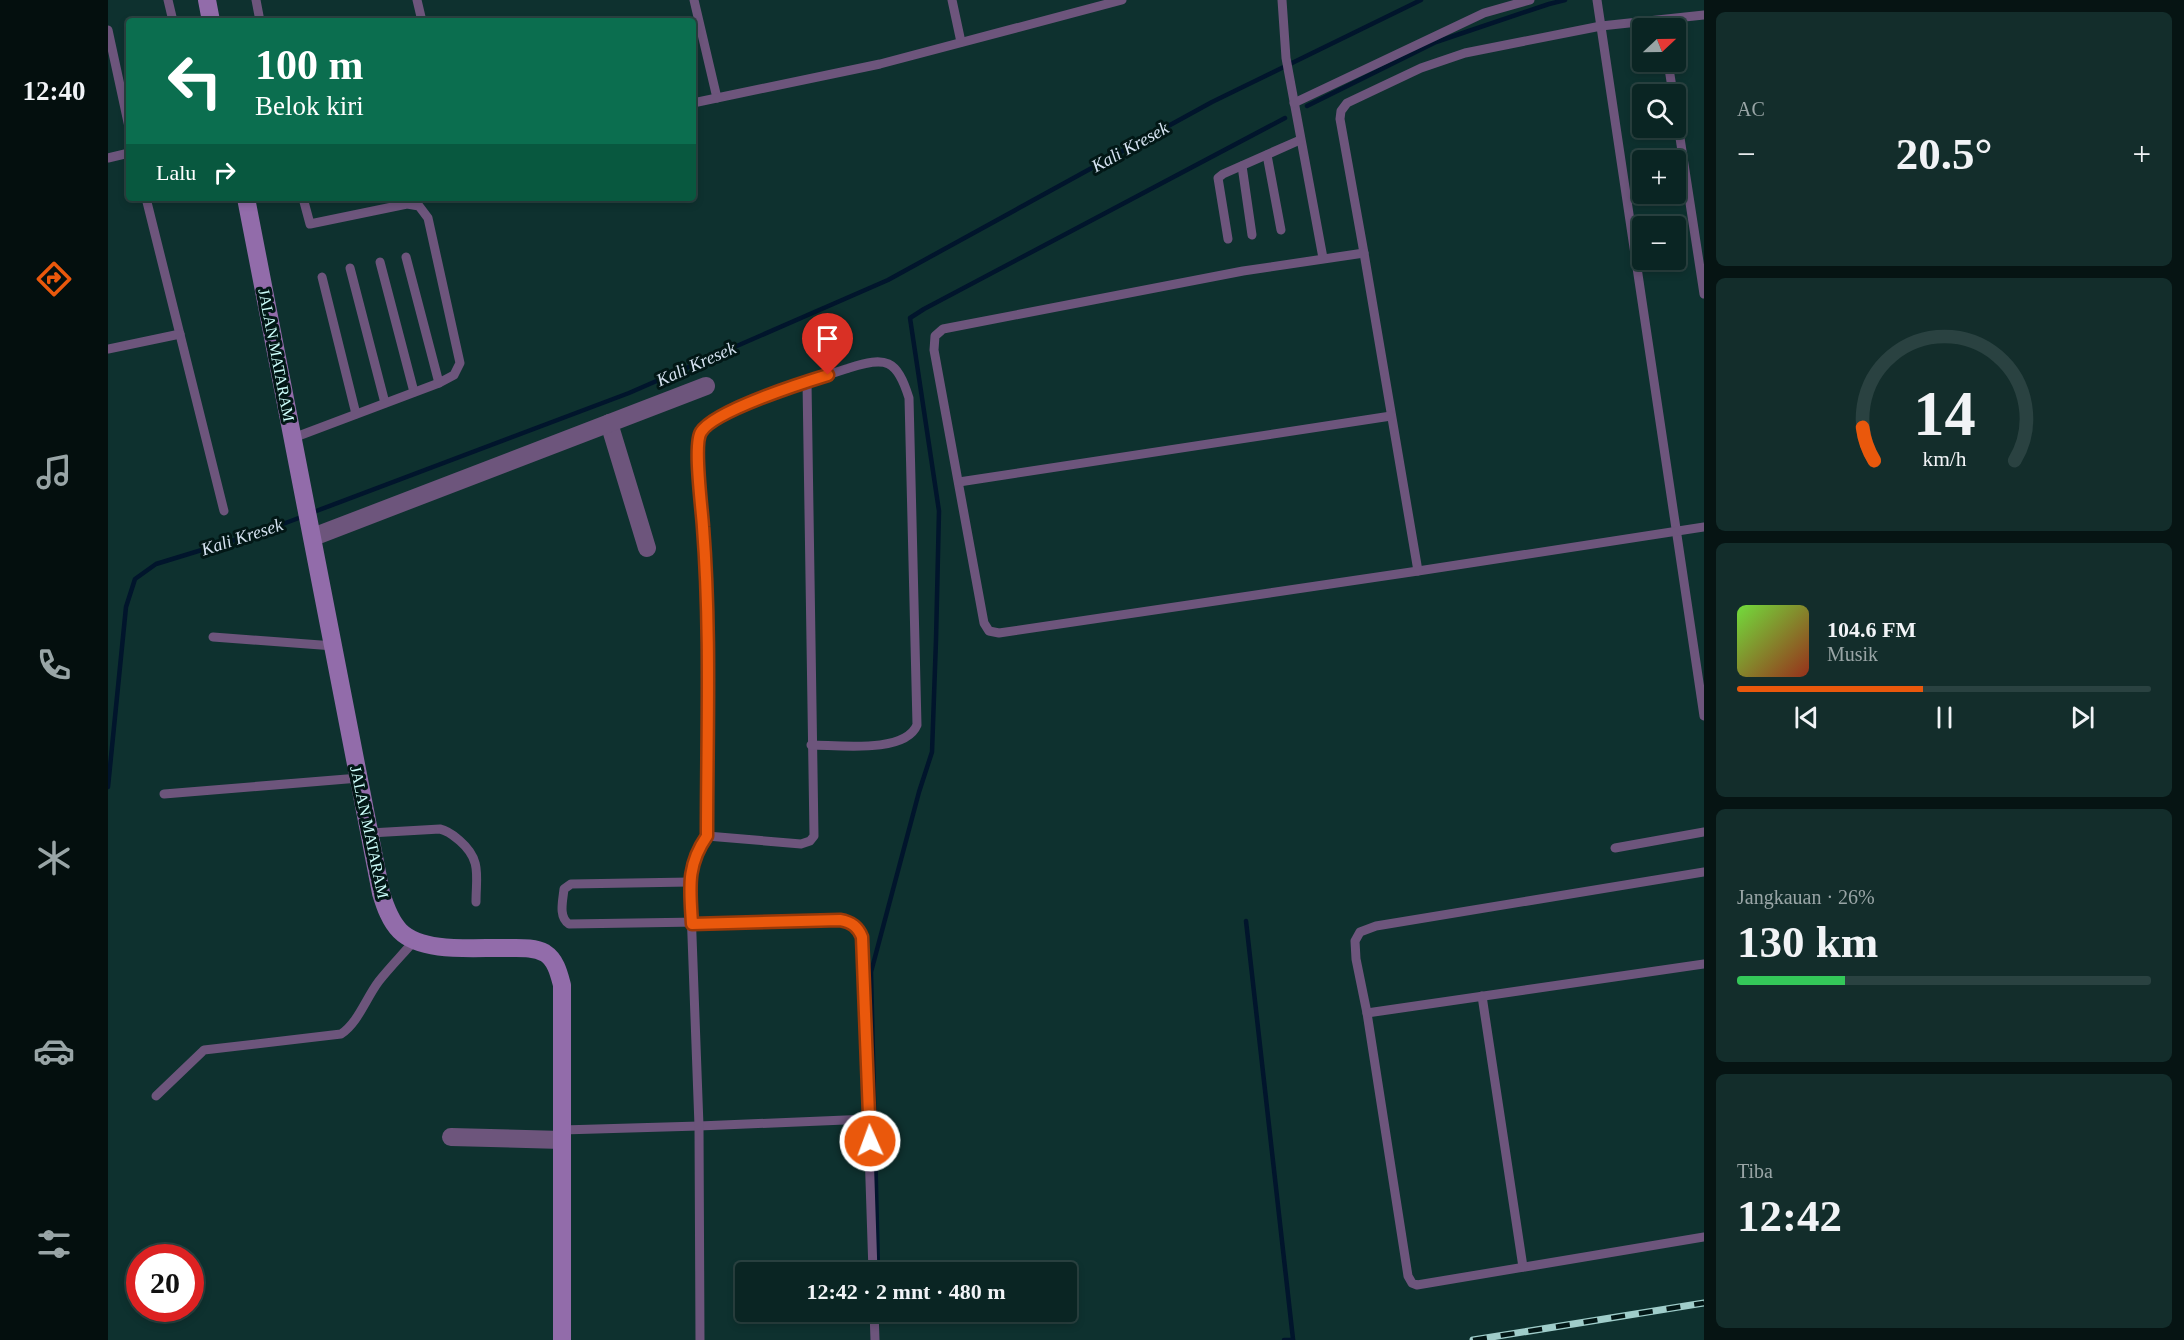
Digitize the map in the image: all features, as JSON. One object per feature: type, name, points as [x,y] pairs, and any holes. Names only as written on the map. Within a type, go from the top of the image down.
[{"type":"main road","points":[[207,0],[210,18]]},
{"type":"main road","name":"JALAN MATARAM","points":[[247,201],[381,893],[388,912],[399,930],[414,941]]},
{"type":"main road","points":[[414,941],[435,946],[529,949],[546,954],[556,966],[562,985],[562,1340]]},
{"type":"street","points":[[312,535],[706,386]]},
{"type":"street","points":[[609,423],[647,548]]},
{"type":"street","points":[[452,1137],[562,1135]]},
{"type":"lane","points":[[168,0],[172,18]]},
{"type":"lane","points":[[256,0],[259,18]]},
{"type":"lane","points":[[417,0],[421,18]]},
{"type":"lane","points":[[694,0],[717,99]]},
{"type":"lane","points":[[952,0],[962,42]]},
{"type":"lane","points":[[696,103],[880,64],[1095,3],[1122,0]]},
{"type":"lane","points":[[1282,0],[1286,58],[1323,258]]},
{"type":"lane","points":[[1294,103],[1386,57],[1484,13],[1530,0]]},
{"type":"lane","points":[[1597,0],[1676,531],[1701,681],[1704,716]]},
{"type":"lane","points":[[1686,19],[1704,15]]},
{"type":"lane","points":[[1418,572],[1340,118],[1341,111],[1347,103],[1421,68],[1465,52],[1601,26],[1632,25]]},
{"type":"lane","points":[[108,30],[126,112]]},
{"type":"lane","points":[[1680,138],[1704,294]]},
{"type":"lane","points":[[1228,239],[1218,178],[1300,140]]},
{"type":"lane","points":[[108,158],[126,154]]},
{"type":"lane","points":[[1267,155],[1281,230]]},
{"type":"lane","points":[[1242,166],[1252,235]]},
{"type":"lane","points":[[147,201],[224,511]]},
{"type":"lane","points":[[294,438],[440,383],[454,375],[460,363],[428,218],[419,206],[407,204],[310,224],[304,201]]},
{"type":"lane","points":[[1364,253],[1243,271],[943,329],[935,336],[934,350],[958,482],[984,624],[989,631],[1011,631],[1418,572],[1704,527]]},
{"type":"lane","points":[[406,257],[440,383]]},
{"type":"lane","points":[[380,262],[414,392]]},
{"type":"lane","points":[[350,268],[384,403]]},
{"type":"lane","points":[[322,277],[356,414]]},
{"type":"lane","points":[[108,349],[180,334]]},
{"type":"lane","points":[[700,1340],[699,1126],[690,882],[695,856],[707,836],[706,565],[698,460],[699,434],[704,427],[731,411],[807,382],[872,361],[885,361],[895,368],[904,382],[909,398],[917,725],[914,732],[897,742],[882,745],[811,745]]},
{"type":"lane","points":[[707,836],[801,844],[810,841],[814,836],[807,382]]},
{"type":"lane","points":[[958,482],[1392,416]]},
{"type":"lane","points":[[213,637],[334,646]]},
{"type":"lane","points":[[164,794],[359,778]]},
{"type":"lane","points":[[370,833],[440,829],[449,832],[473,855],[476,863],[476,902]]},
{"type":"lane","points":[[1615,848],[1704,832]]},
{"type":"lane","points":[[1704,872],[1388,924],[1360,932],[1355,941],[1356,959],[1367,1013],[1408,1276],[1412,1283],[1418,1285],[1704,1237]]},
{"type":"lane","points":[[690,882],[571,884],[564,889],[562,916],[569,924],[692,924],[840,920],[854,925],[862,937],[873,1262]]},
{"type":"lane","points":[[156,1096],[204,1050],[341,1034],[351,1028],[362,1006],[380,980],[414,941]]},
{"type":"lane","points":[[1367,1013],[1704,964]]},
{"type":"lane","points":[[1482,996],[1523,1267]]},
{"type":"lane","points":[[562,1135],[699,1126],[869,1119]]},
{"type":"lane","points":[[874,1322],[875,1340]]},
{"type":"waterway","name":"Kali Kresek","points":[[311,513],[629,393],[888,280],[1212,102],[1421,0]]},
{"type":"waterway","points":[[1307,106],[1436,42],[1565,0]]},
{"type":"waterway","points":[[878,1262],[871,972],[919,792],[932,752],[936,640],[939,511],[910,318],[1285,118]]},
{"type":"waterway","name":"Kali Kresek","points":[[108,787],[126,607],[135,579],[156,564],[267,530],[304,516]]},
{"type":"waterway","points":[[1246,921],[1293,1339]]},
{"type":"waterway","points":[[1284,1340],[1293,1340]]},
{"type":"railway","points":[[1473,1340],[1704,1303]]},
{"type":"route","points":[[828,375],[731,411],[704,427],[699,434],[698,460],[706,565],[707,836],[692,866],[690,882],[692,924],[840,920],[854,925],[860,931],[870,1141]]}]
